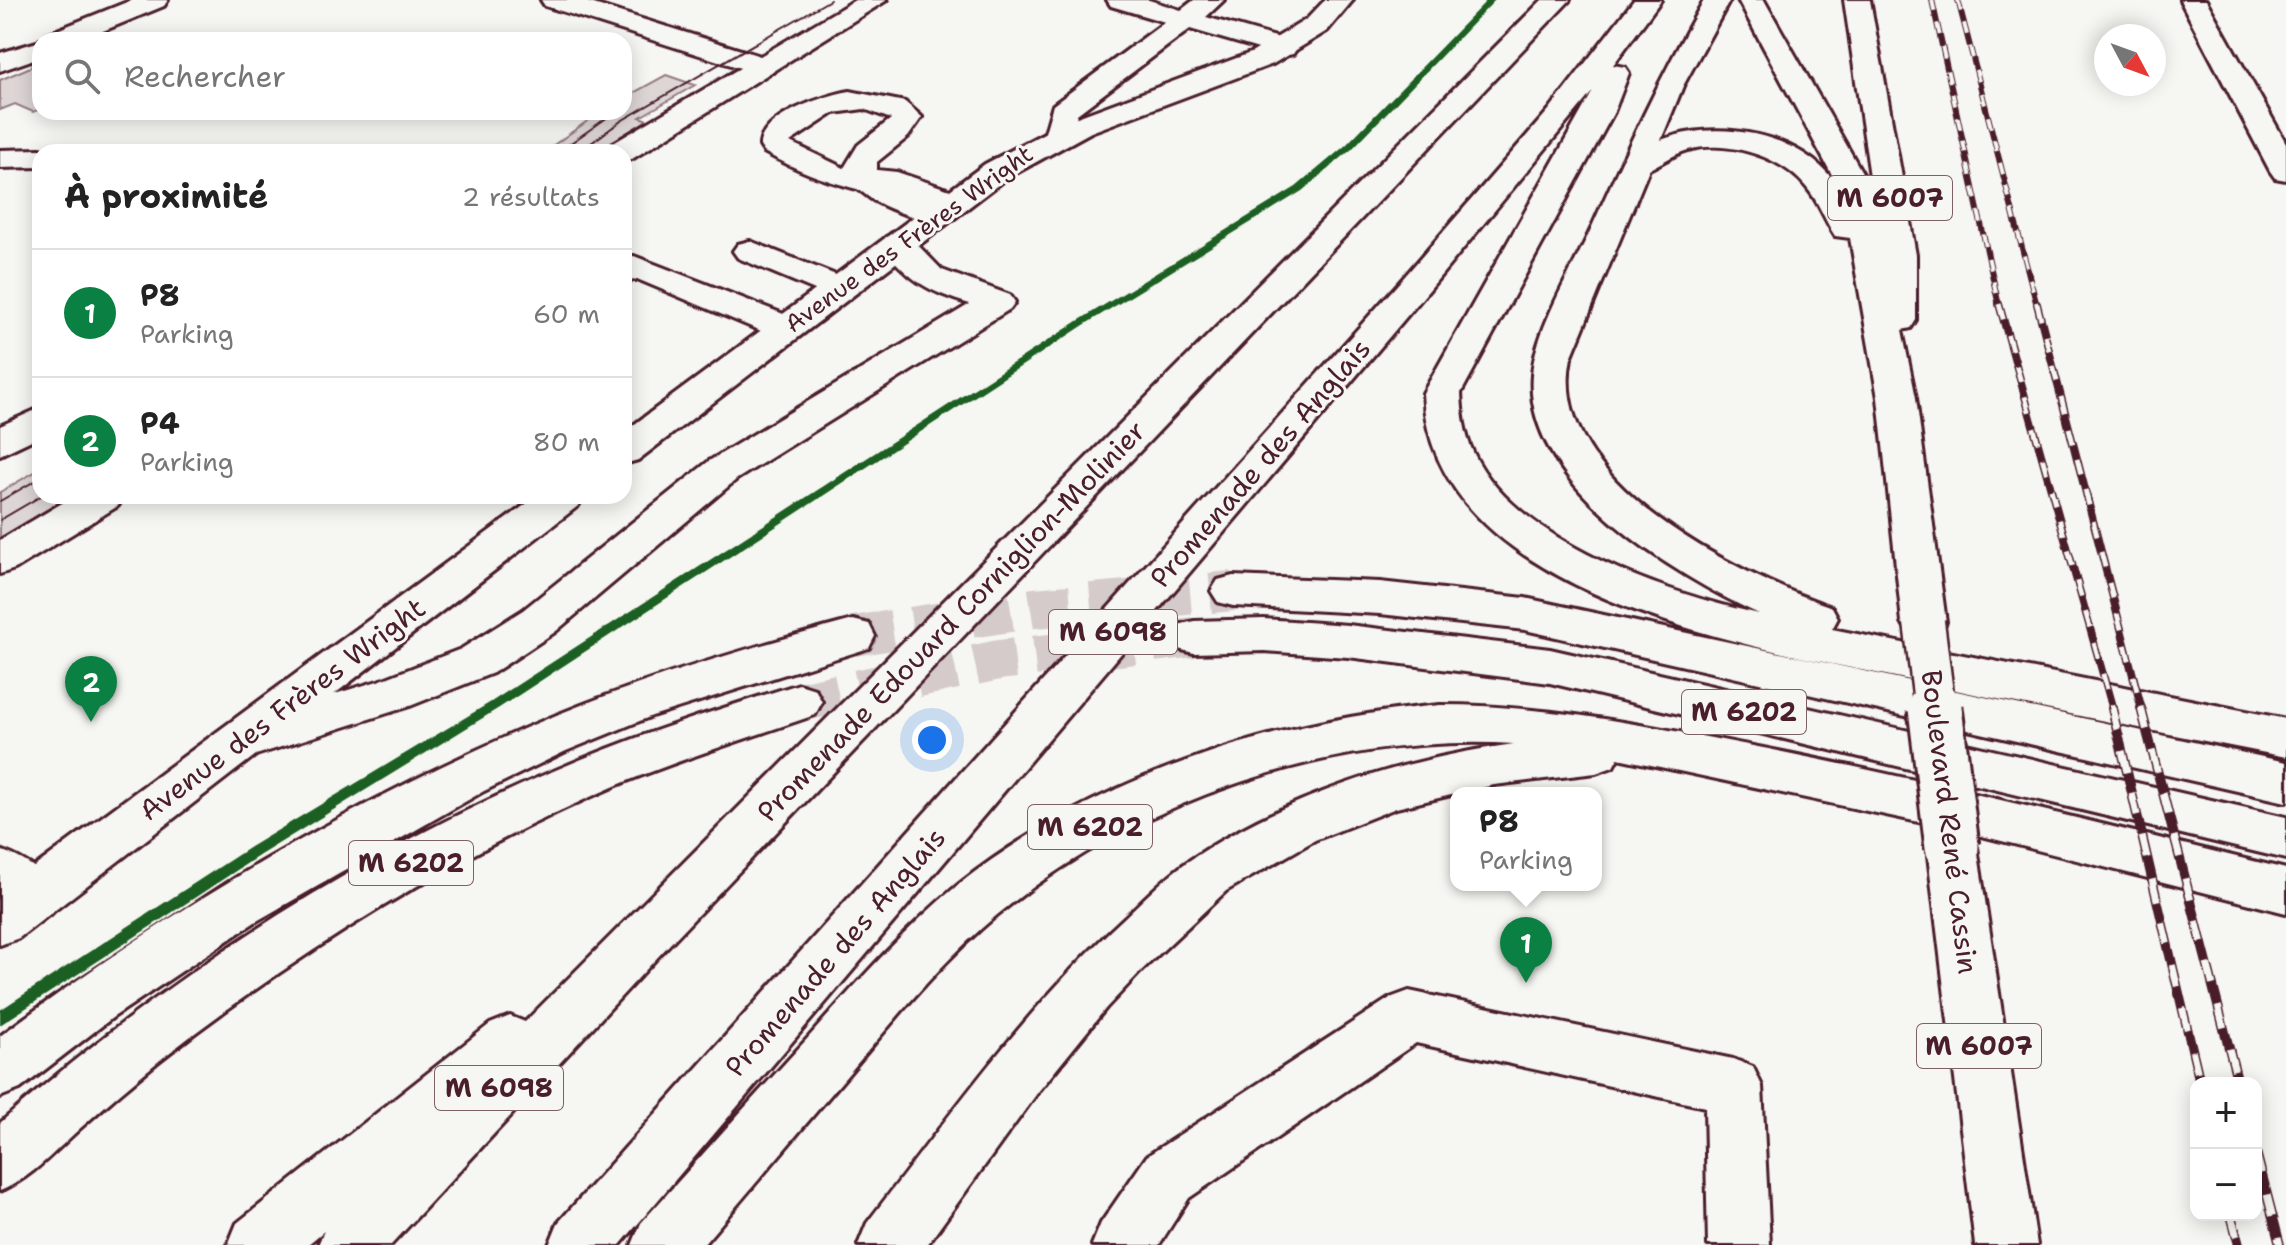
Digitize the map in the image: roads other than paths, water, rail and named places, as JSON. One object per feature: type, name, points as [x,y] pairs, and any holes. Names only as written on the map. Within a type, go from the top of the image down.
[{"type":"main road","points":[[77,32],[155,0]]},
{"type":"main road","points":[[554,0],[763,66]]},
{"type":"main road","points":[[632,145],[874,0]]},
{"type":"main road","points":[[1120,0],[1283,48]]},
{"type":"main road","points":[[1059,136],[1063,111],[1211,0]]},
{"type":"main road","name":"Avenue des Frères Wright","points":[[632,445],[996,171],[1059,136],[1211,80],[1283,48],[1317,25],[1340,0]]},
{"type":"main road","points":[[1446,114],[1474,57],[1522,0]]},
{"type":"main road","name":"Promenade Edouard Corniglion-Molinier","points":[[349,1245],[649,930],[1557,0]]},
{"type":"main road","points":[[1717,0],[1669,86],[1553,356],[1550,383],[1553,408],[1575,455],[1596,485],[1620,509],[1724,581],[1801,614],[2286,731]]},
{"type":"main road","name":"Boulevard René Cassin","points":[[1751,0],[1780,58],[1857,191],[1869,266],[1897,398],[1952,847],[2006,1245]]},
{"type":"main road","name":"Boulevard René Cassin","points":[[1857,0],[1899,255],[1897,398]]},
{"type":"main road","points":[[2193,0],[2286,171]]},
{"type":"main road","points":[[2219,0],[2286,117]]},
{"type":"main road","points":[[1646,4],[1599,112],[1442,393],[1441,427],[1449,447],[1478,489],[1523,531],[1583,570],[1618,588],[1688,613],[2036,692],[2286,738]]},
{"type":"main road","name":"Promenade des Anglais","points":[[580,1245],[1427,271],[1646,4]]},
{"type":"main road","points":[[0,63],[32,50]]},
{"type":"main road","points":[[1636,163],[1683,142],[1705,139],[1742,142],[1783,155],[1815,178],[1869,266]]},
{"type":"main road","points":[[0,159],[32,158]]},
{"type":"main road","points":[[865,180],[876,191],[947,207]]},
{"type":"main road","points":[[240,741],[394,694],[477,661],[539,621],[723,470],[998,302],[924,277],[913,268],[898,244]]},
{"type":"main road","points":[[750,251],[839,288]]},
{"type":"main road","points":[[632,267],[786,328]]},
{"type":"main road","points":[[0,442],[32,424]]},
{"type":"main road","points":[[0,559],[91,504]]},
{"type":"main road","name":"Avenue des Frères Wright","points":[[11,897],[240,741],[553,504]]},
{"type":"main road","name":"M 6202","points":[[1233,591],[1403,598],[1525,614],[2286,782]]},
{"type":"main road","name":"M 6202","points":[[1194,637],[1264,635],[1348,641],[1550,666],[2286,838]]},
{"type":"main road","name":"M 6202","points":[[0,1070],[146,964],[274,880],[448,787],[604,715],[742,666],[853,636]]},
{"type":"main road","name":"M 6202","points":[[0,1162],[64,1102],[180,1009],[290,933],[431,852],[575,783],[799,702]]},
{"type":"main road","name":"M 6202","points":[[663,1245],[914,957],[981,898],[1049,847],[1120,812],[1244,762],[1403,726],[1496,725],[1674,749],[1854,784],[2286,891]]},
{"type":"main road","name":"M 6202","points":[[889,1245],[1027,1064],[1113,960],[1207,876],[1294,827],[1384,791],[1468,770],[1574,755],[1674,749]]},
{"type":"main road","points":[[259,1245],[649,930]]},
{"type":"main road","points":[[1123,1245],[1168,1177],[1409,1016],[1733,1086],[1739,1245]]},
{"type":"tunnel","points":[[853,636],[1035,608],[1233,591]]},
{"type":"tunnel","points":[[799,702],[999,660],[1194,637]]},
{"type":"tram line","points":[[632,115],[830,0]]},
{"type":"tram line","points":[[569,144],[604,120]]},
{"type":"tram line","points":[[590,144],[623,120]]},
{"type":"tram line","points":[[0,501],[32,483]]},
{"type":"tram line","points":[[0,520],[32,501]]},
{"type":"railway","points":[[1932,0],[1999,306]]},
{"type":"railway","points":[[1958,0],[2037,306]]},
{"type":"railway","points":[[1999,304],[2113,710]]},
{"type":"railway","points":[[2037,304],[2142,710]]},
{"type":"railway","points":[[2112,708],[2199,1077]]},
{"type":"railway","points":[[2141,708],[2236,1077]]},
{"type":"railway","points":[[2262,1175],[2280,1245]]},
{"type":"railway","points":[[2233,1221],[2239,1245]]},
{"type":"place","name":"P4","points":[[91,722]]},
{"type":"place","name":"P8","points":[[1526,983]]}]
